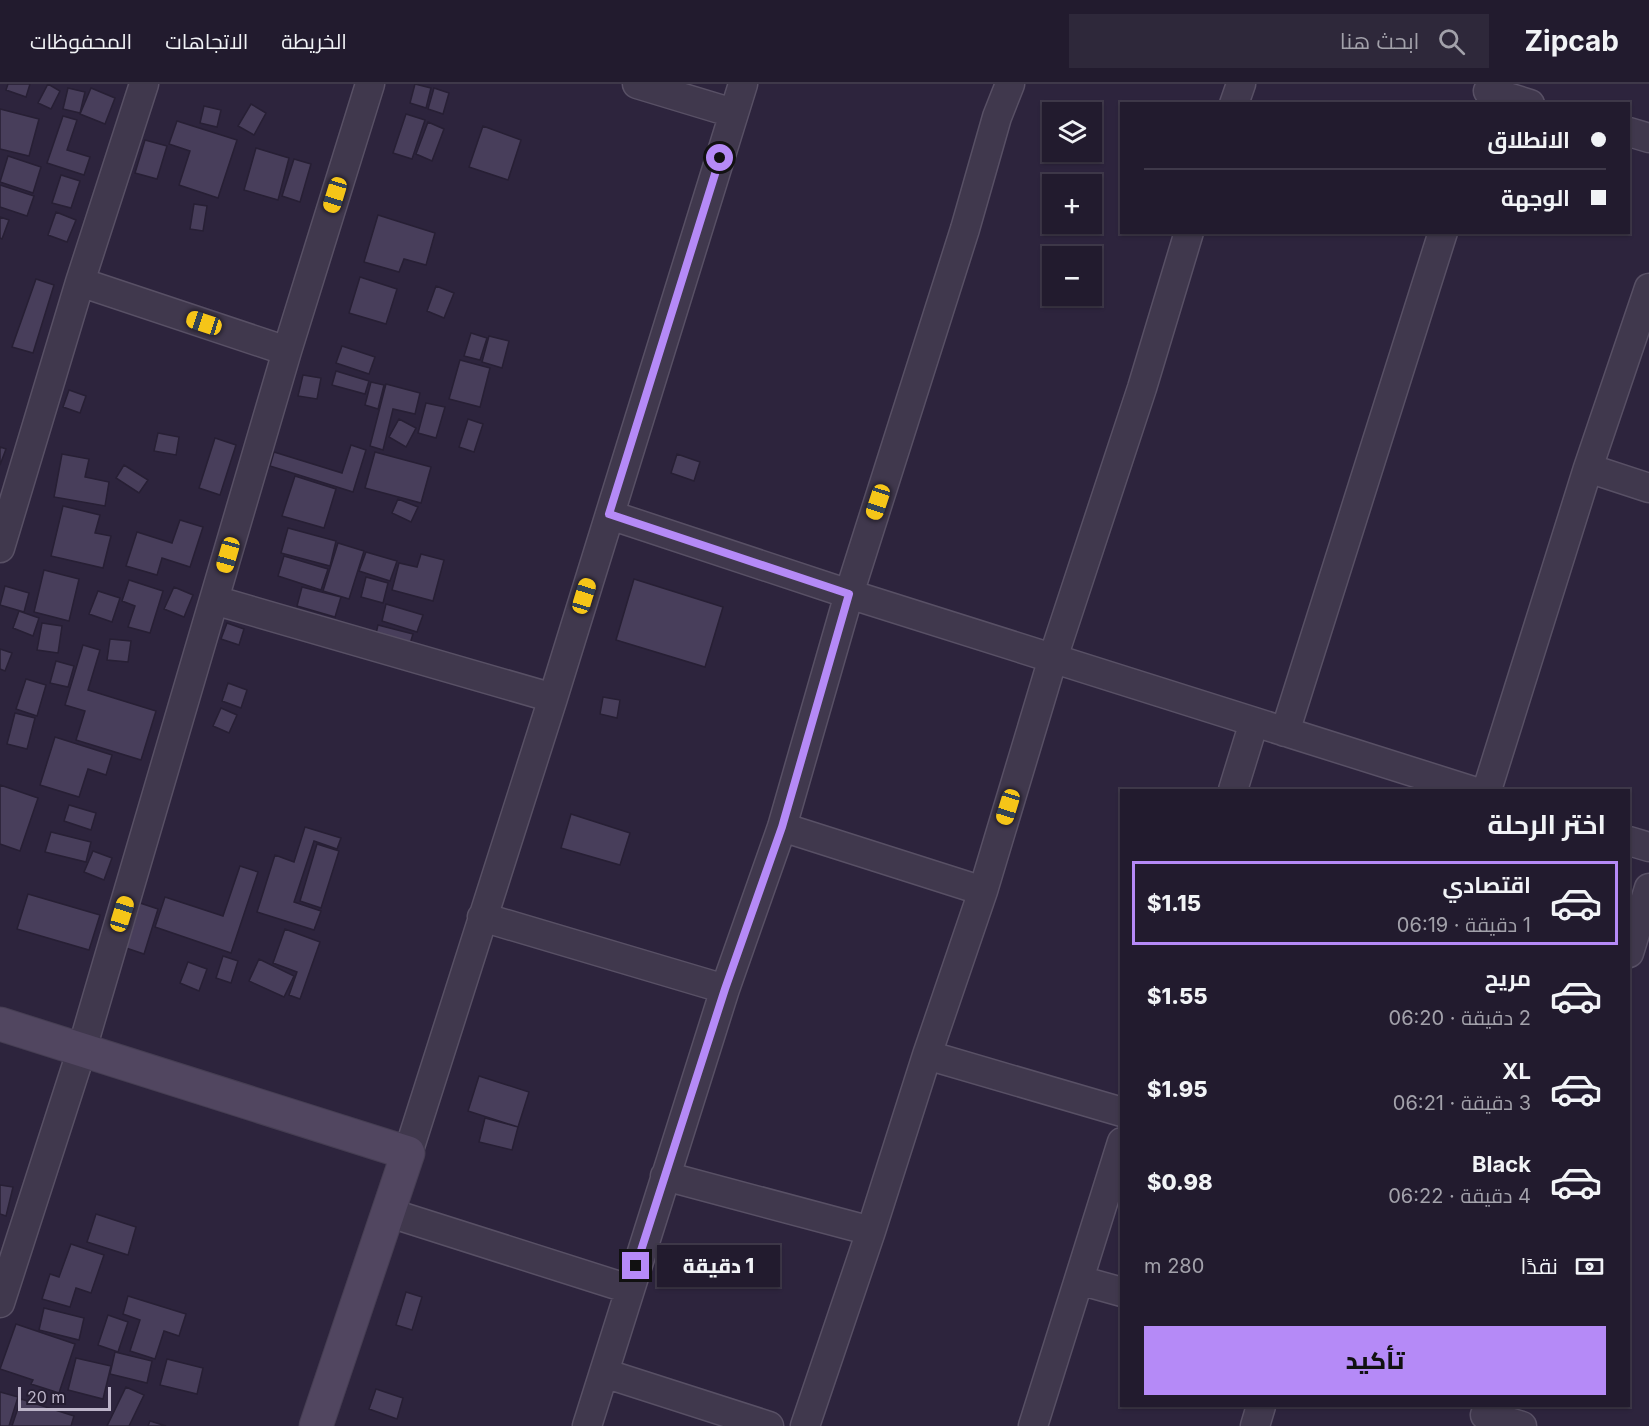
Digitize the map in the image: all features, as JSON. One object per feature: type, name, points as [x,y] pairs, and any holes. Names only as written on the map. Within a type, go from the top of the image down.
[{"type":"street","points":[[3,531],[144,84]]},
{"type":"street","points":[[0,1303],[82,1049],[287,351],[370,84]]},
{"type":"street","points":[[637,84],[733,113]]},
{"type":"street","points":[[316,1426],[408,1153],[743,84]]},
{"type":"street","points":[[587,1426],[725,989],[782,827],[849,594],[997,117],[1010,84]]},
{"type":"street","points":[[1235,102],[1241,84]]},
{"type":"street","points":[[1488,93],[1522,102]]},
{"type":"street","points":[[1630,132],[1649,138]]},
{"type":"street","points":[[805,1426],[983,891],[1053,658],[1142,388],[1189,234]]},
{"type":"street","points":[[1285,732],[1442,234]]},
{"type":"street","points":[[80,282],[287,351]]},
{"type":"street","points":[[1487,789],[1588,468],[1649,288]]},
{"type":"street","points":[[1588,468],[1649,488]]},
{"type":"street","points":[[609,514],[849,594],[1461,789]]},
{"type":"street","points":[[214,600],[552,698]]},
{"type":"street","points":[[1233,789],[1254,722]]},
{"type":"street","points":[[782,827],[983,891]]},
{"type":"street","points":[[1630,841],[1649,847]]},
{"type":"street","points":[[1630,949],[1649,888]]},
{"type":"street","points":[[482,917],[725,989]]},
{"type":"street","points":[[0,1024],[408,1153]]},
{"type":"street","points":[[927,1055],[1120,1111]]},
{"type":"street","points":[[1033,1426],[1120,1148]]},
{"type":"street","points":[[665,1176],[871,1231]]},
{"type":"street","points":[[387,1212],[629,1289]]},
{"type":"street","points":[[1079,1280],[1120,1291]]},
{"type":"street","points":[[604,1373],[769,1426]]},
{"type":"street","points":[[1255,1426],[1261,1407]]},
{"type":"street","points":[[1485,1416],[1522,1426]]},
{"type":"building","points":[[8,84],[30,84],[26,97],[6,90]]},
{"type":"building","points":[[48,84],[60,91],[51,109],[38,103]]},
{"type":"building","points":[[415,84],[431,88],[426,108],[410,103]]},
{"type":"building","points":[[68,88],[85,92],[80,113],[63,109]]},
{"type":"building","points":[[91,88],[115,98],[105,124],[80,114]]},
{"type":"building","points":[[434,88],[449,93],[443,114],[428,109]]},
{"type":"building","points":[[251,104],[266,113],[254,135],[238,126]]},
{"type":"building","points":[[204,106],[221,110],[217,127],[200,123]]},
{"type":"building","points":[[0,109],[39,119],[29,156],[0,149]]},
{"type":"building","points":[[406,114],[425,120],[412,159],[393,153]]},
{"type":"building","points":[[63,116],[77,120],[67,150],[90,157],[84,175],[47,163]]},
{"type":"building","points":[[177,121],[237,140],[218,198],[179,185],[190,151],[169,144]]},
{"type":"building","points":[[428,122],[444,129],[432,161],[416,154]]},
{"type":"building","points":[[483,126],[521,140],[508,180],[469,167]]},
{"type":"building","points":[[145,140],[167,146],[157,179],[135,173]]},
{"type":"building","points":[[256,148],[289,158],[278,200],[244,190]]},
{"type":"building","points":[[8,156],[41,167],[33,193],[0,182]]},
{"type":"building","points":[[294,159],[311,164],[300,202],[282,196]]},
{"type":"building","points":[[61,175],[80,181],[71,208],[52,203]]},
{"type":"building","points":[[0,185],[34,196],[27,216],[0,207]]},
{"type":"building","points":[[194,204],[207,206],[203,231],[190,229]]},
{"type":"building","points":[[56,212],[76,220],[67,242],[48,235]]},
{"type":"building","points":[[378,215],[435,233],[426,265],[404,259],[399,272],[364,262]]},
{"type":"building","points":[[0,217],[9,220],[2,239],[0,238]]},
{"type":"building","points":[[360,277],[397,289],[386,324],[349,313]]},
{"type":"building","points":[[36,279],[54,285],[33,353],[12,347]]},
{"type":"building","points":[[436,286],[454,293],[444,318],[427,311]]},
{"type":"building","points":[[471,333],[487,338],[480,360],[464,356]]},
{"type":"building","points":[[489,336],[509,341],[502,368],[482,362]]},
{"type":"building","points":[[342,346],[375,357],[369,374],[336,363]]},
{"type":"building","points":[[460,360],[490,368],[480,407],[449,399]]},
{"type":"building","points":[[336,371],[369,381],[365,394],[332,385]]},
{"type":"building","points":[[303,375],[321,378],[317,399],[298,396]]},
{"type":"building","points":[[371,382],[384,385],[378,409],[365,405]]},
{"type":"building","points":[[386,384],[420,393],[415,414],[393,409],[383,450],[370,446]]},
{"type":"building","points":[[69,390],[86,396],[80,413],[63,407]]},
{"type":"building","points":[[426,403],[445,407],[436,438],[418,433]]},
{"type":"building","points":[[399,419],[416,428],[406,447],[389,437]]},
{"type":"building","points":[[468,419],[483,424],[474,452],[459,447]]},
{"type":"building","points":[[158,433],[179,437],[176,455],[154,451]]},
{"type":"building","points":[[215,438],[236,445],[220,495],[199,488]]},
{"type":"building","points":[[351,445],[366,450],[353,492],[270,466],[274,452],[342,473]]},
{"type":"building","points":[[0,447],[6,449],[0,465]]},
{"type":"building","points":[[375,452],[431,467],[421,503],[365,488]]},
{"type":"building","points":[[62,454],[89,459],[85,477],[109,482],[105,506],[54,497]]},
{"type":"building","points":[[677,454],[700,462],[694,481],[671,473]]},
{"type":"building","points":[[124,465],[148,480],[139,493],[116,478]]},
{"type":"building","points":[[295,476],[336,489],[324,528],[282,516]]},
{"type":"building","points":[[398,499],[418,507],[411,522],[392,513]]},
{"type":"building","points":[[63,506],[100,515],[95,533],[111,536],[103,568],[51,556]]},
{"type":"building","points":[[180,520],[203,527],[190,567],[162,558],[157,575],[126,566],[137,532],[172,543]]},
{"type":"building","points":[[288,528],[336,541],[330,566],[281,553]]},
{"type":"building","points":[[338,543],[364,551],[349,599],[323,591]]},
{"type":"building","points":[[366,552],[397,561],[390,581],[359,571]]},
{"type":"building","points":[[421,554],[444,560],[433,601],[392,590],[399,563],[417,567]]},
{"type":"building","points":[[284,556],[328,569],[321,590],[278,576]]},
{"type":"building","points":[[44,570],[79,579],[69,621],[34,612]]},
{"type":"building","points":[[366,577],[388,583],[383,603],[361,597]]},
{"type":"building","points":[[634,579],[723,607],[705,667],[616,640]]},
{"type":"building","points":[[129,580],[163,591],[150,633],[128,627],[135,606],[122,601]]},
{"type":"building","points":[[5,586],[29,593],[24,612],[0,605]]},
{"type":"building","points":[[174,587],[193,595],[184,617],[164,609]]},
{"type":"building","points":[[302,587],[341,597],[335,617],[297,606]]},
{"type":"building","points":[[98,591],[120,598],[112,622],[89,614]]},
{"type":"building","points":[[386,604],[423,615],[417,632],[382,621]]},
{"type":"building","points":[[19,611],[39,618],[33,636],[13,628]]},
{"type":"building","points":[[42,623],[62,626],[58,653],[37,650]]},
{"type":"building","points":[[227,623],[244,629],[239,645],[221,639]]},
{"type":"building","points":[[378,625],[413,634],[409,647],[375,638]]},
{"type":"building","points":[[110,639],[131,641],[128,662],[107,660]]},
{"type":"building","points":[[83,645],[100,650],[88,690],[156,711],[141,760],[76,740],[85,711],[65,705]]},
{"type":"building","points":[[0,649],[12,653],[5,671],[0,669]]},
{"type":"building","points":[[56,661],[74,666],[68,687],[50,683]]},
{"type":"building","points":[[26,679],[46,685],[37,716],[16,709]]},
{"type":"building","points":[[228,683],[247,690],[241,708],[222,701]]},
{"type":"building","points":[[603,697],[620,700],[617,718],[600,714]]},
{"type":"building","points":[[221,708],[237,715],[229,733],[213,726]]},
{"type":"building","points":[[15,713],[35,718],[27,749],[7,744]]},
{"type":"building","points":[[55,737],[112,755],[106,775],[88,769],[79,797],[40,785]]},
{"type":"building","points":[[0,785],[38,798],[20,851],[0,844]]},
{"type":"building","points":[[69,805],[96,813],[91,830],[64,821]]},
{"type":"building","points":[[571,814],[630,833],[620,865],[561,848]]},
{"type":"building","points":[[305,827],[341,838],[337,849],[314,841],[294,902],[321,911],[314,930],[257,912],[275,855],[294,862]]},
{"type":"building","points":[[51,832],[91,842],[86,862],[45,852]]},
{"type":"building","points":[[317,844],[339,851],[321,908],[300,901]]},
{"type":"building","points":[[93,851],[112,858],[104,880],[84,872]]},
{"type":"building","points":[[240,866],[258,872],[231,953],[155,927],[165,897],[223,916]]},
{"type":"building","points":[[28,894],[100,915],[89,950],[17,929]]},
{"type":"building","points":[[140,903],[158,909],[144,954],[126,948]]},
{"type":"building","points":[[285,929],[320,942],[300,999],[289,995],[297,972],[273,963]]},
{"type":"building","points":[[223,956],[238,961],[231,983],[216,978]]},
{"type":"building","points":[[259,959],[294,976],[284,997],[249,981]]},
{"type":"building","points":[[188,962],[207,969],[199,991],[180,983]]},
{"type":"building","points":[[479,1076],[529,1092],[518,1127],[468,1111]]},
{"type":"building","points":[[485,1118],[518,1127],[512,1150],[479,1142]]},
{"type":"building","points":[[0,1185],[13,1187],[6,1216],[0,1214]]},
{"type":"building","points":[[96,1214],[136,1227],[128,1255],[87,1242]]},
{"type":"building","points":[[71,1244],[104,1255],[91,1293],[76,1288],[70,1307],[42,1299],[50,1274],[59,1277]]},
{"type":"building","points":[[406,1292],[422,1297],[412,1330],[396,1325]]},
{"type":"building","points":[[128,1296],[186,1314],[179,1336],[164,1331],[155,1359],[130,1351],[140,1320],[123,1314]]},
{"type":"building","points":[[44,1308],[84,1318],[79,1340],[39,1330]]},
{"type":"building","points":[[108,1315],[128,1322],[118,1352],[98,1345]]},
{"type":"building","points":[[16,1324],[75,1344],[59,1393],[31,1384],[33,1380],[0,1369]]},
{"type":"building","points":[[115,1352],[152,1361],[147,1383],[110,1374]]},
{"type":"building","points":[[76,1358],[111,1366],[103,1399],[68,1390]]},
{"type":"building","points":[[167,1359],[203,1368],[197,1394],[160,1385]]},
{"type":"building","points":[[126,1387],[144,1395],[129,1426],[107,1426]]},
{"type":"building","points":[[376,1389],[403,1398],[397,1419],[369,1409]]},
{"type":"building","points":[[0,1392],[18,1397],[9,1426],[0,1426]]},
{"type":"building","points":[[21,1399],[74,1416],[71,1426],[12,1426]]},
{"type":"building","points":[[150,1421],[166,1426],[148,1426]]},
{"type":"route","points":[[636,1266],[725,989],[782,827],[849,594],[609,514],[720,158]]}]
